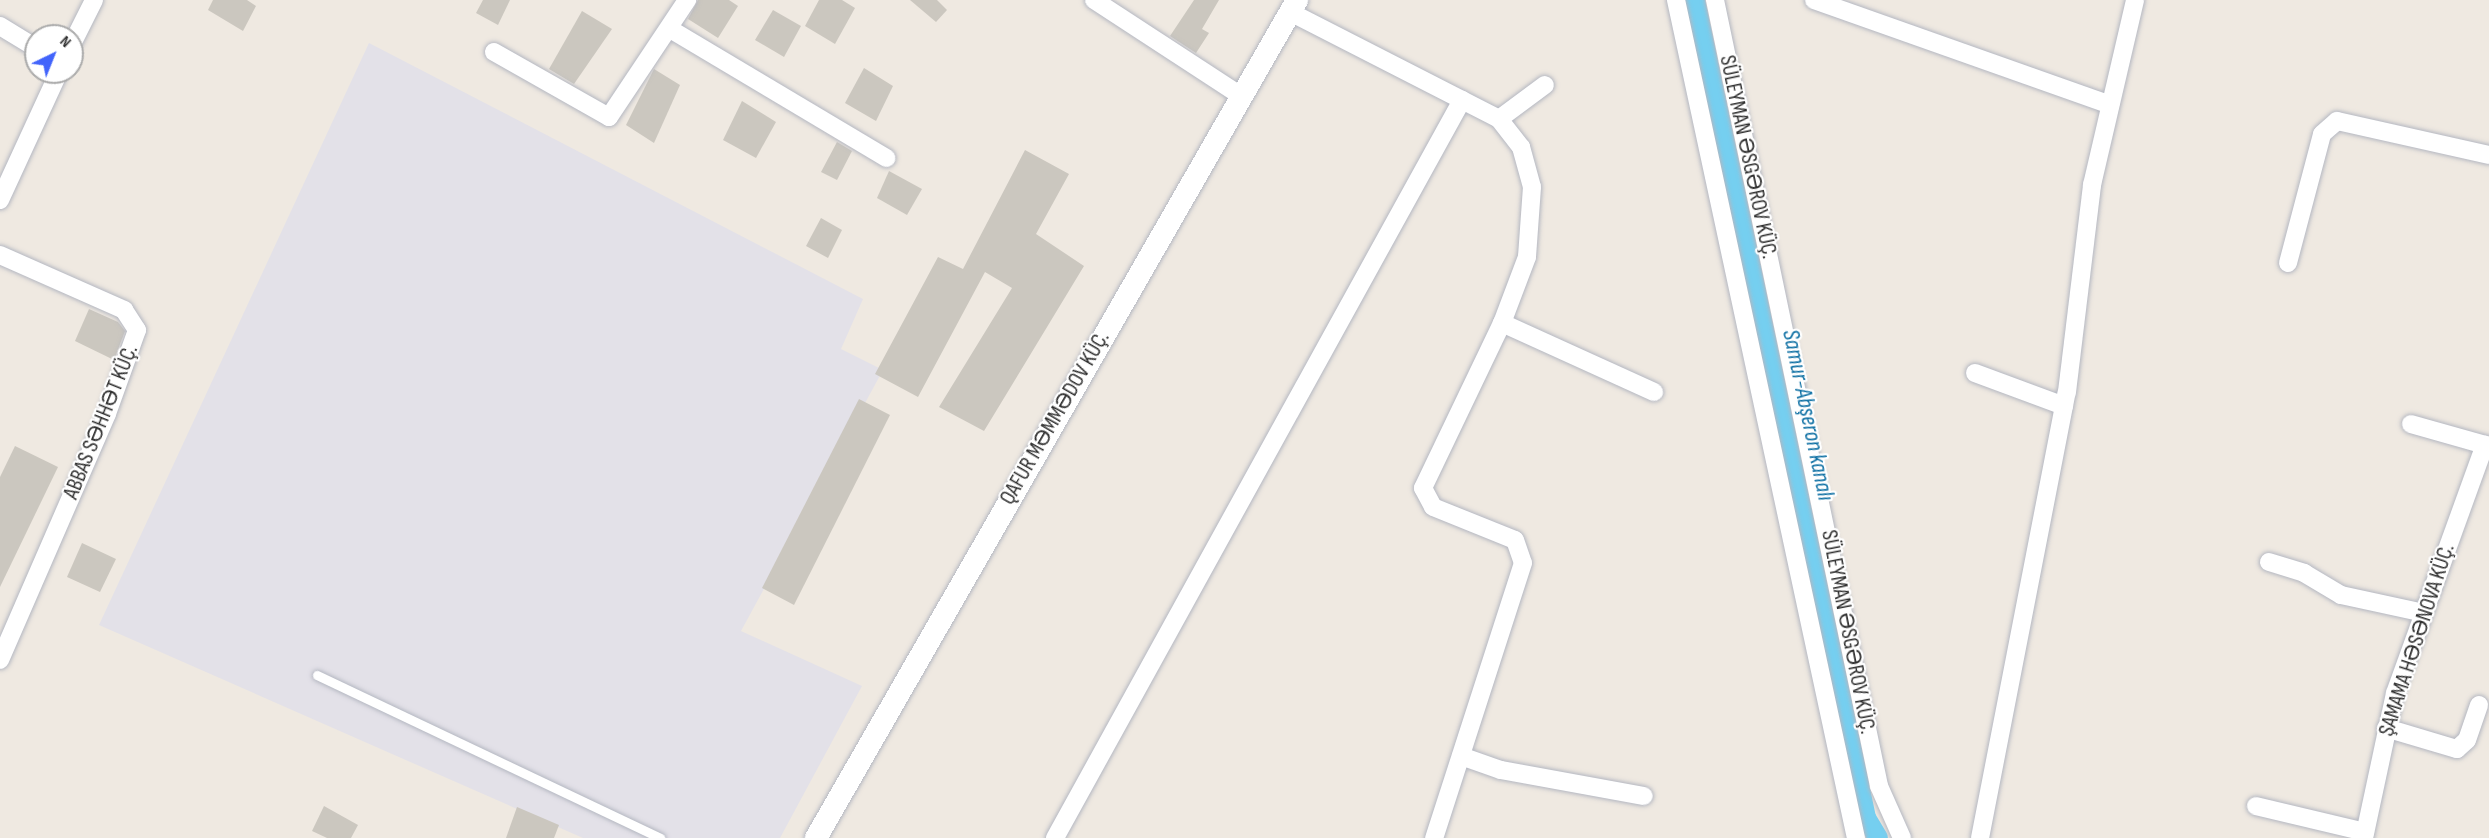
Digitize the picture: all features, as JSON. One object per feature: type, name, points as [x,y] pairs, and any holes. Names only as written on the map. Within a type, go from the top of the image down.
[{"type":"street","points":[[82,24],[94,0]]},
{"type":"street","points":[[494,52],[609,117],[670,29],[687,0]]},
{"type":"street","points":[[1094,0],[1240,95]]},
{"type":"street","name":"SÜLEYMAN ƏSGƏROV KÜÇ.","points":[[1676,0],[1856,838]]},
{"type":"street","name":"SÜLEYMAN ƏSGƏROV KÜÇ.","points":[[1715,0],[1879,786],[1902,838]]},
{"type":"street","points":[[1814,0],[2109,105]]},
{"type":"street","points":[[1980,838],[2064,406],[2092,185],[2135,0]]},
{"type":"street","points":[[1294,6],[1498,119],[1521,147],[1533,219],[1527,257],[1502,323],[1423,488],[1424,499],[1433,507],[1504,533],[1522,549],[1523,563],[1434,838]]},
{"type":"street","name":"QAFUR MƏMMƏDOV KÜÇ.","points":[[816,838],[1240,95],[1294,6]]},
{"type":"street","points":[[0,26],[24,41]]},
{"type":"street","points":[[670,29],[886,158]]},
{"type":"street","points":[[0,200],[53,84]]},
{"type":"street","points":[[1498,119],[1545,85]]},
{"type":"street","points":[[1055,838],[1462,100]]},
{"type":"street","points":[[2288,263],[2322,134],[2337,121],[2489,155]]},
{"type":"street","name":"ABBAS SƏHHƏT KÜÇ.","points":[[0,255],[124,310],[137,330],[107,414],[0,660]]},
{"type":"street","points":[[1502,323],[1654,392]]},
{"type":"street","points":[[1975,373],[2064,406]]},
{"type":"street","points":[[2411,424],[2487,445]]},
{"type":"street","name":"ŞAMAMA HƏSƏNOVA KÜÇ.","points":[[2364,835],[2386,728],[2424,613],[2487,445]]},
{"type":"street","points":[[2269,562],[2304,573],[2341,595],[2424,613]]},
{"type":"street","points":[[2386,728],[2457,749],[2467,740],[2479,705]]},
{"type":"street","points":[[1461,756],[1501,770],[1644,796]]},
{"type":"street","points":[[2256,806],[2364,835]]},
{"type":"lane","points":[[317,675],[660,838]]},
{"type":"shaded area","points":[[369,43],[863,299],[841,349],[883,370],[741,631],[862,686],[780,838],[583,838],[99,625]]},
{"type":"building","points":[[213,0],[247,0],[256,6],[243,31],[208,10]]},
{"type":"building","points":[[483,0],[510,0],[498,25],[476,13]]},
{"type":"building","points":[[698,0],[729,0],[738,6],[718,38],[688,19]]},
{"type":"building","points":[[819,0],[842,0],[855,8],[835,44],[805,26]]},
{"type":"building","points":[[910,0],[937,0],[947,10],[936,22]]},
{"type":"building","points":[[1194,0],[1219,0],[1202,29],[1209,33],[1196,53],[1170,36]]},
{"type":"building","points":[[773,10],[801,26],[784,57],[755,40]]},
{"type":"building","points":[[582,11],[612,29],[574,84],[549,69]]},
{"type":"building","points":[[864,68],[893,86],[876,121],[845,103]]},
{"type":"building","points":[[654,69],[680,85],[654,143],[626,125]]},
{"type":"building","points":[[742,101],[776,122],[756,158],[723,140]]},
{"type":"building","points":[[837,142],[852,151],[837,180],[821,172]]},
{"type":"building","points":[[1025,150],[1069,174],[1036,234],[1084,266],[984,431],[939,407],[1012,288],[985,272],[918,397],[875,374],[938,257],[963,269]]},
{"type":"building","points":[[889,171],[922,189],[907,215],[877,198]]},
{"type":"building","points":[[821,218],[842,230],[828,258],[806,246]]},
{"type":"building","points":[[89,309],[118,322],[125,331],[114,360],[75,341]]},
{"type":"building","points":[[859,399],[890,415],[794,605],[762,588]]},
{"type":"building","points":[[15,446],[58,467],[0,587],[0,477]]},
{"type":"building","points":[[82,543],[116,559],[100,592],[67,577]]},
{"type":"building","points":[[324,806],[358,825],[351,838],[327,838],[312,831]]},
{"type":"building","points":[[517,807],[559,825],[554,838],[506,838]]},
{"type":"waterway","name":"Samur-Abşeron kanalı","points":[[1695,0],[1866,818],[1878,838]]}]
